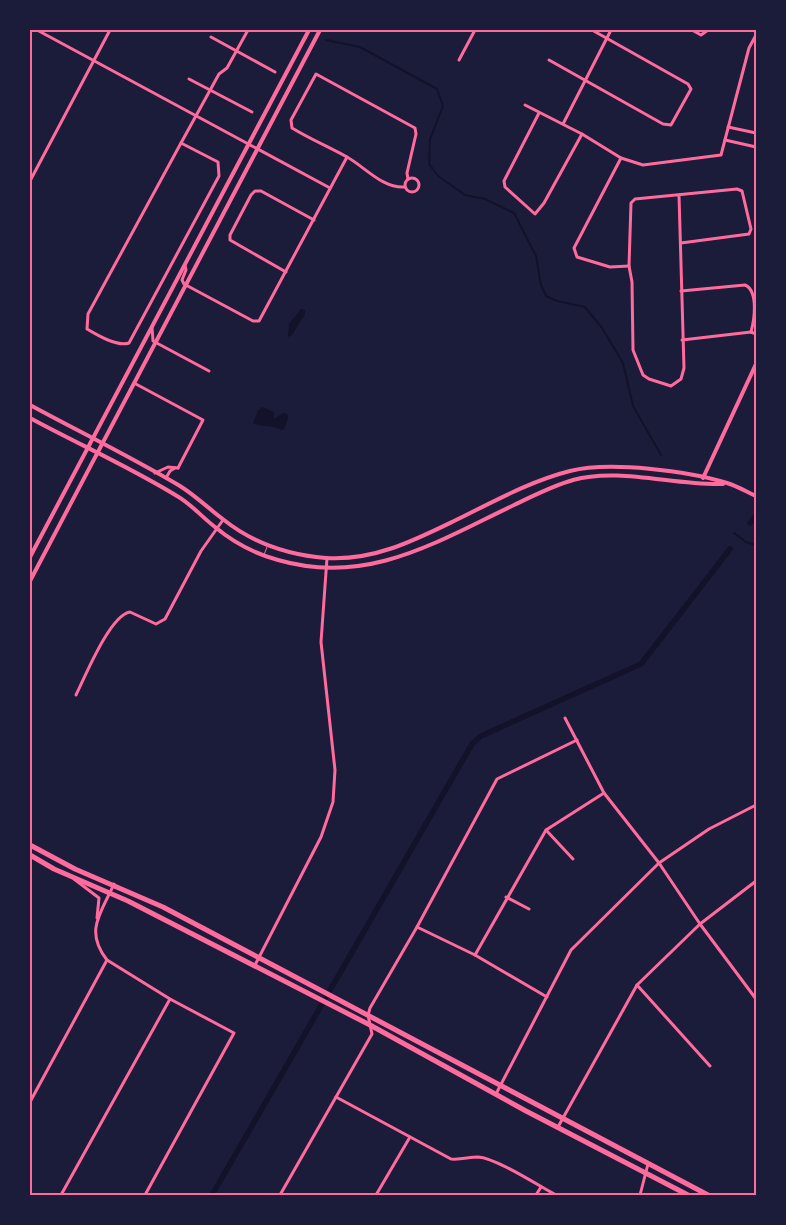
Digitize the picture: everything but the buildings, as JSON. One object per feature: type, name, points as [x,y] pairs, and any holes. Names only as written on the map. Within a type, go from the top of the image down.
[{"type":"highway","points":[[30,846],[114,884],[259,957],[708,1195]]},
{"type":"highway","points":[[30,856],[110,893],[370,1025],[557,1128],[688,1195]]},
{"type":"street","points":[[37,30],[197,114],[248,145],[330,188]]},
{"type":"street","points":[[30,182],[110,30]]},
{"type":"street","points":[[181,143],[218,162],[219,176],[128,343],[116,342],[87,329],[88,314],[181,143],[210,90],[248,30]]},
{"type":"street","points":[[30,558],[308,30]]},
{"type":"street","points":[[30,581],[320,30]]},
{"type":"street","points":[[459,60],[475,30]]},
{"type":"street","points":[[549,60],[663,124],[671,125],[690,89],[688,84],[592,30]]},
{"type":"street","points":[[563,124],[611,30]]},
{"type":"street","points":[[692,30],[701,34],[708,30]]},
{"type":"street","points":[[524,106],[582,134],[621,158],[643,165],[721,155],[749,48],[756,35]]},
{"type":"street","points":[[211,37],[275,72]]},
{"type":"street","points":[[405,188],[416,134],[415,128],[316,74],[292,118],[291,125],[347,157],[361,169],[392,186],[405,188],[410,192],[418,188],[417,180],[408,179]]},
{"type":"street","points":[[189,79],[252,112]]},
{"type":"street","points":[[539,113],[504,181],[505,187],[535,214],[544,203],[582,134]]},
{"type":"street","points":[[728,127],[756,133]]},
{"type":"street","points":[[725,140],[756,147]]},
{"type":"street","points":[[185,265],[186,270],[182,280],[186,285],[258,322],[347,157]]},
{"type":"street","points":[[621,158],[574,248],[577,258],[610,267],[629,266]]},
{"type":"street","points":[[679,195],[684,368],[681,379],[671,386],[649,380],[643,375],[633,350],[632,282],[629,266],[631,203],[635,199],[737,189],[742,191],[751,229],[749,234],[681,243]]},
{"type":"street","points":[[286,272],[229,239],[251,195],[255,191],[260,191],[314,220]]},
{"type":"street","points":[[681,291],[745,285],[750,287],[754,314],[751,332]]},
{"type":"street","points":[[152,326],[154,333],[152,339],[155,342],[209,372]]},
{"type":"street","points":[[682,340],[751,332],[756,334]]},
{"type":"street","points":[[700,484],[756,364]]},
{"type":"street","points":[[134,383],[203,420],[178,468],[170,471],[166,478]]},
{"type":"street","points":[[30,405],[191,493],[223,520],[243,533],[298,554],[327,558],[370,555],[409,543],[514,493],[570,471],[605,466],[703,477],[728,483],[756,496]]},
{"type":"street","points":[[30,418],[178,497],[216,528],[237,542],[264,555],[287,562],[325,568],[369,566],[414,552],[547,489],[575,479],[605,476],[700,484],[728,483]]},
{"type":"street","points":[[155,472],[168,467],[178,468]]},
{"type":"street","points":[[76,695],[110,631],[122,615],[132,613],[154,624],[166,619],[201,551],[223,520]]},
{"type":"street","points":[[409,543],[414,552]]},
{"type":"street","points":[[254,966],[321,836],[334,797],[334,770],[321,642],[327,558]]},
{"type":"street","points":[[565,718],[604,793],[659,863],[700,924],[756,999]]},
{"type":"street","points":[[280,1195],[372,1034],[368,1016],[370,1008],[417,927],[496,779],[577,740]]},
{"type":"street","points":[[474,956],[546,830],[604,793]]},
{"type":"street","points":[[495,1094],[572,950],[659,863],[709,829],[756,804]]},
{"type":"street","points":[[546,830],[573,859]]},
{"type":"street","points":[[72,877],[99,898],[96,943],[107,960],[170,999],[234,1033],[145,1195]]},
{"type":"street","points":[[557,1128],[637,985],[700,924],[755,883]]},
{"type":"street","points":[[96,922],[114,884]]},
{"type":"street","points":[[506,897],[529,909]]},
{"type":"street","points":[[417,927],[547,997]]},
{"type":"street","points":[[30,1102],[107,960]]},
{"type":"street","points":[[637,985],[710,1066]]},
{"type":"street","points":[[61,1195],[170,999]]},
{"type":"street","points":[[336,1097],[451,1159],[464,1161],[478,1157],[494,1162],[556,1195]]},
{"type":"street","points":[[376,1195],[410,1137]]},
{"type":"street","points":[[640,1195],[648,1163]]},
{"type":"street","points":[[536,1195],[541,1187]]},
{"type":"lane","points":[[264,555],[270,543]]},
{"type":"shaded area","points":[[301,309],[305,310],[305,314],[292,335],[288,337],[289,324]]},
{"type":"shaded area","points":[[262,407],[274,412],[274,419],[283,413],[287,414],[288,418],[284,429],[281,430],[253,423],[258,411]]},
{"type":"waterway","points":[[326,40],[360,47],[437,89],[443,106],[430,139],[429,164],[438,176],[465,195],[485,199],[514,213],[536,256],[541,285],[546,296],[557,301],[585,307],[602,328],[623,363],[633,406],[661,455]]},
{"type":"waterway","points":[[750,523],[756,516]]},
{"type":"waterway","points":[[734,533],[746,542],[756,545]]},
{"type":"waterway","points":[[212,1195],[472,744],[481,736],[641,664],[730,549]]}]
